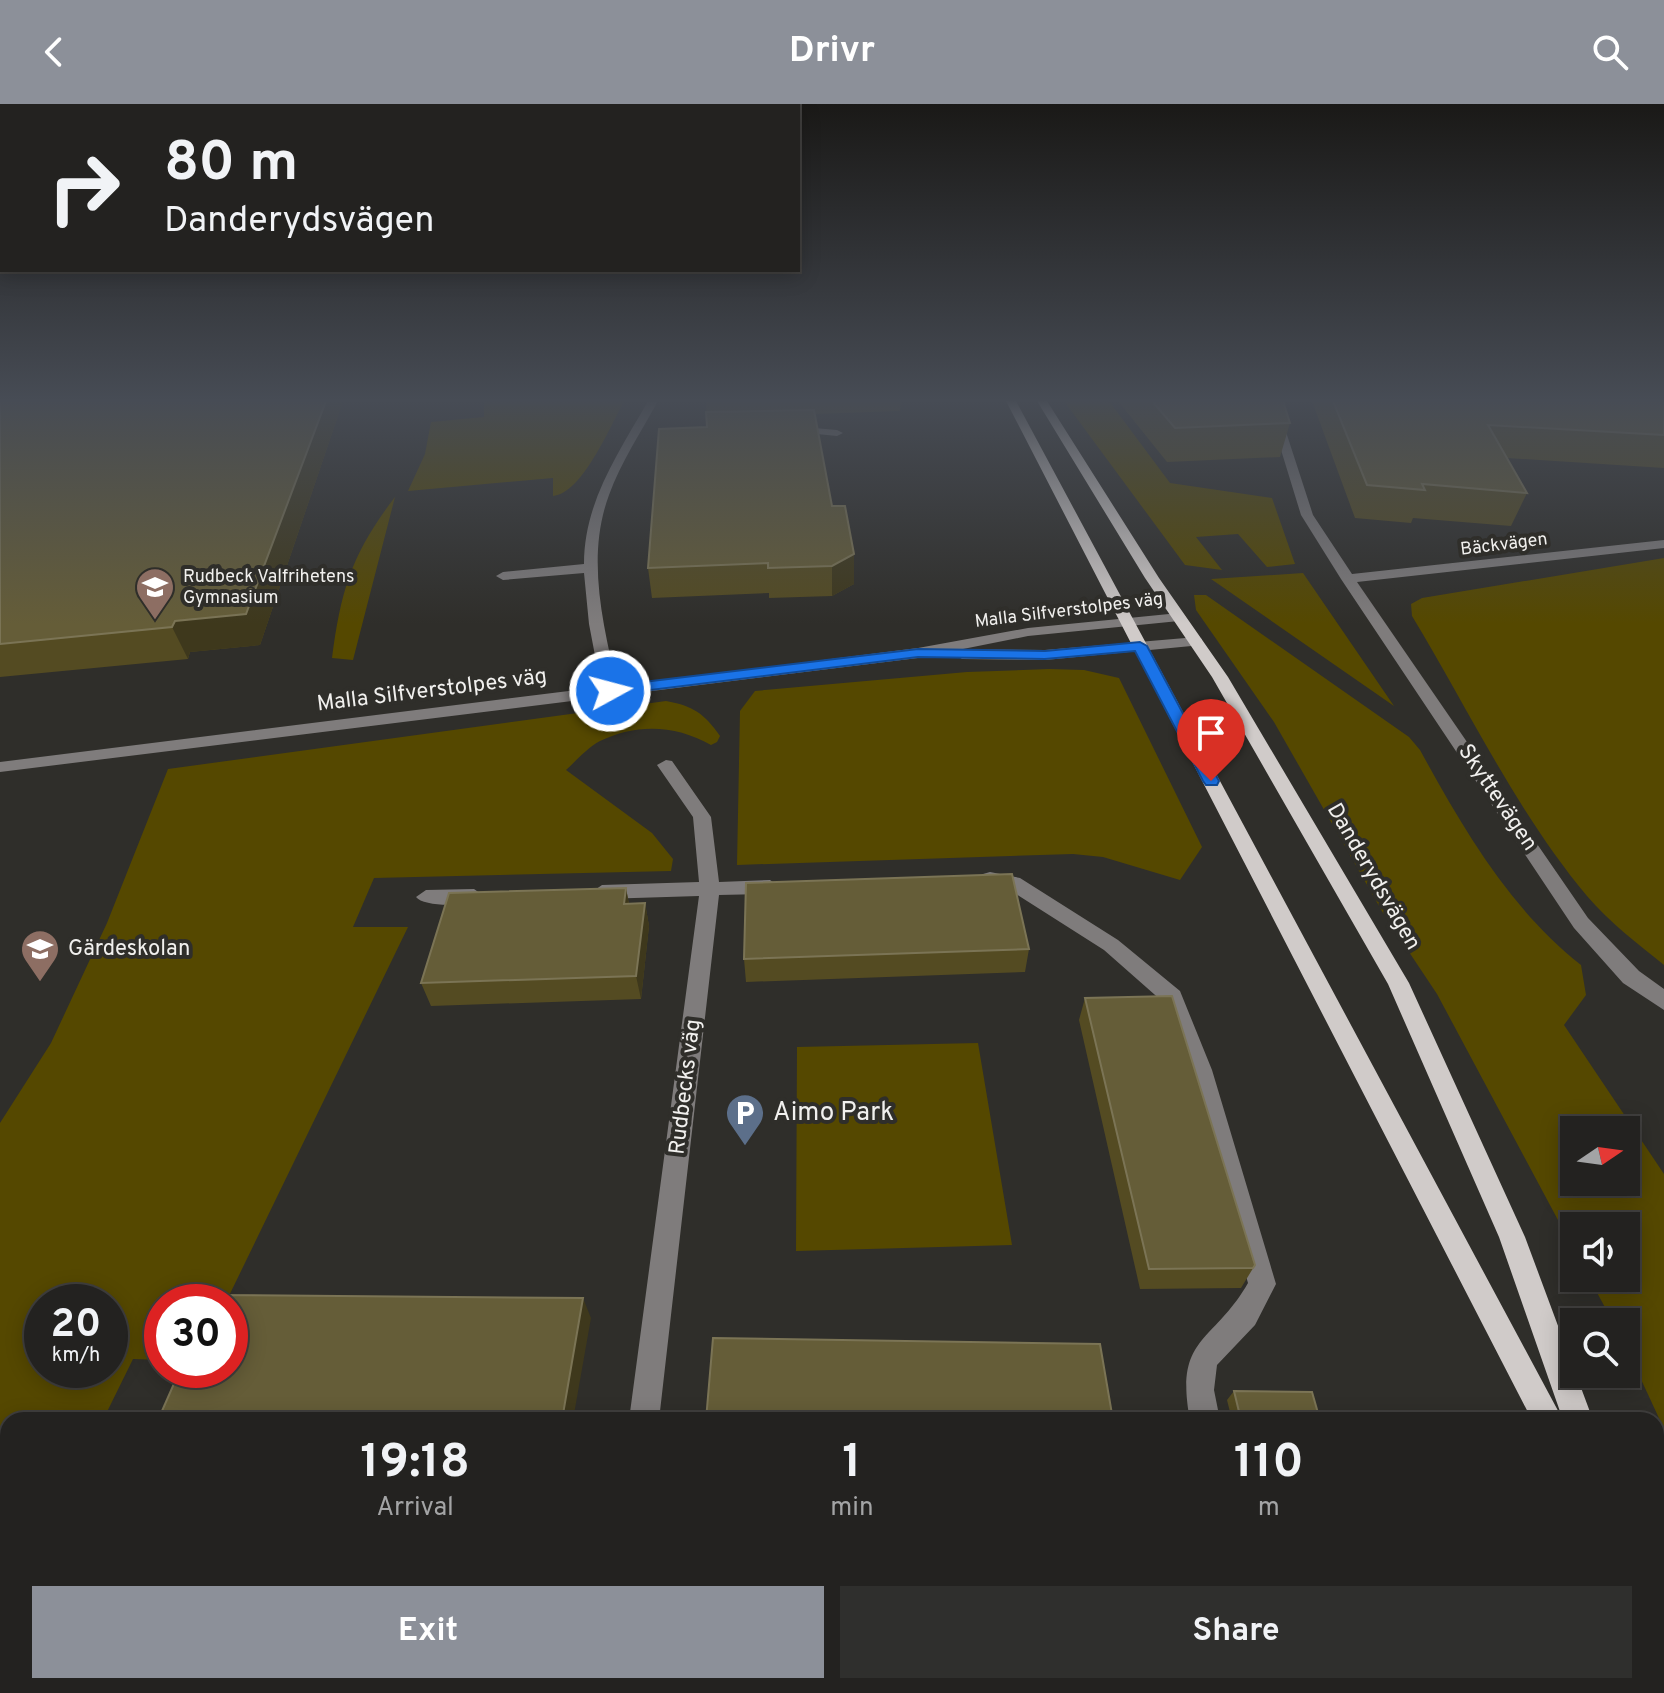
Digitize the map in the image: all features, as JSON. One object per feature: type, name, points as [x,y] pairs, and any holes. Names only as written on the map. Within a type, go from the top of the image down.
[{"type":"main road","points":[[1050,475],[1544,1412]]},
{"type":"main road","name":"Danderydsvägen","points":[[1089,475],[1197,642],[1398,983],[1512,1237],[1575,1412]]},
{"type":"street","points":[[610,691],[590,598],[589,568],[597,510],[615,475]]},
{"type":"street","name":"Skyttevägen","points":[[1294,475],[1307,515],[1581,923],[1631,977],[1664,1001]]},
{"type":"street","name":"Bäckvägen","points":[[1348,579],[1664,544]]},
{"type":"street","points":[[503,576],[589,568]]},
{"type":"street","name":"Malla Silfverstolpes väg","points":[[0,767],[918,653],[1028,632],[1179,617]]},
{"type":"street","name":"Malla Silfverstolpes väg","points":[[918,653],[1045,655],[1197,642]]},
{"type":"street","name":"Rudbecks väg","points":[[645,1412],[710,890],[702,817],[666,765]]},
{"type":"street","points":[[971,879],[1013,883],[1111,945],[1172,997],[1200,1070],[1262,1284],[1245,1315],[1204,1358],[1199,1390],[1203,1412]]},
{"type":"street","points":[[584,893],[787,887]]},
{"type":"street","points":[[426,897],[489,895]]},
{"type":"shaded area","points":[[415,475],[581,475],[564,492],[553,496],[553,478],[408,491]]},
{"type":"shaded area","points":[[1119,475],[1164,475],[1170,483],[1272,498],[1295,564],[1267,567],[1238,534],[1196,537],[1222,570],[1185,565]]},
{"type":"shaded area","points":[[395,497],[353,660],[332,658],[351,573],[368,536]]},
{"type":"shaded area","points":[[1664,558],[1664,965],[1596,906],[1561,863],[1494,759],[1412,616],[1411,604],[1422,598]]},
{"type":"shaded area","points":[[1303,573],[1394,706],[1211,579]]},
{"type":"shaded area","points":[[1194,595],[1206,595],[1409,737],[1420,750],[1471,838],[1510,893],[1555,943],[1581,965],[1586,995],[1564,1025],[1625,1116],[1560,1116],[1560,1196],[1640,1196],[1640,1138],[1664,1174],[1664,1412],[1656,1412],[1640,1377],[1640,1308],[1605,1308],[1597,1292],[1640,1292],[1640,1212],[1560,1212],[1560,1224],[1437,994],[1383,913],[1274,722],[1196,610]]},
{"type":"shaded area","points":[[1084,670],[1119,678],[1202,847],[1180,880],[1103,857],[1073,854],[737,865],[740,711],[755,691],[967,672]]},
{"type":"shaded area","points":[[666,701],[697,712],[720,736],[711,745],[670,730],[628,731],[596,744],[566,770],[652,833],[673,859],[671,871],[374,878],[353,927],[408,927],[235,1284],[144,1284],[144,1359],[133,1359],[128,1369],[128,1284],[24,1284],[24,1388],[119,1388],[107,1412],[0,1412],[0,1123],[51,1043],[107,923],[168,769]]},
{"type":"shaded area","points":[[978,1043],[1012,1245],[796,1251],[797,1047]]},
{"type":"building","points":[[0,475],[298,475],[246,614],[175,621],[172,627],[0,644]]},
{"type":"building","points":[[655,475],[826,475],[832,506],[845,506],[854,554],[832,566],[768,568],[768,563],[648,568]]},
{"type":"building","points":[[1363,475],[1517,475],[1527,493],[1422,484],[1425,490],[1367,485]]},
{"type":"building","points":[[1012,874],[1029,949],[744,959],[746,883]]},
{"type":"building","points":[[626,888],[624,904],[645,903],[636,976],[421,983],[449,893]]},
{"type":"building","points":[[1172,996],[1255,1265],[1253,1268],[1149,1269],[1085,998]]},
{"type":"building","points":[[248,1295],[583,1298],[563,1412],[162,1412],[172,1388],[248,1388]]},
{"type":"building","points":[[713,1338],[1100,1344],[1112,1412],[707,1412]]},
{"type":"building","points":[[1234,1391],[1312,1392],[1318,1412],[1239,1412]]},
{"type":"place","name":"Rudbeck Valfrihetens Gymnasium","points":[[155,621]]},
{"type":"place","name":"Gärdeskolan","points":[[40,983]]},
{"type":"place","name":"Aimo Park","points":[[745,1147]]},
{"type":"route","points":[[610,691],[918,653],[1045,655],[1140,646],[1211,781]]}]
